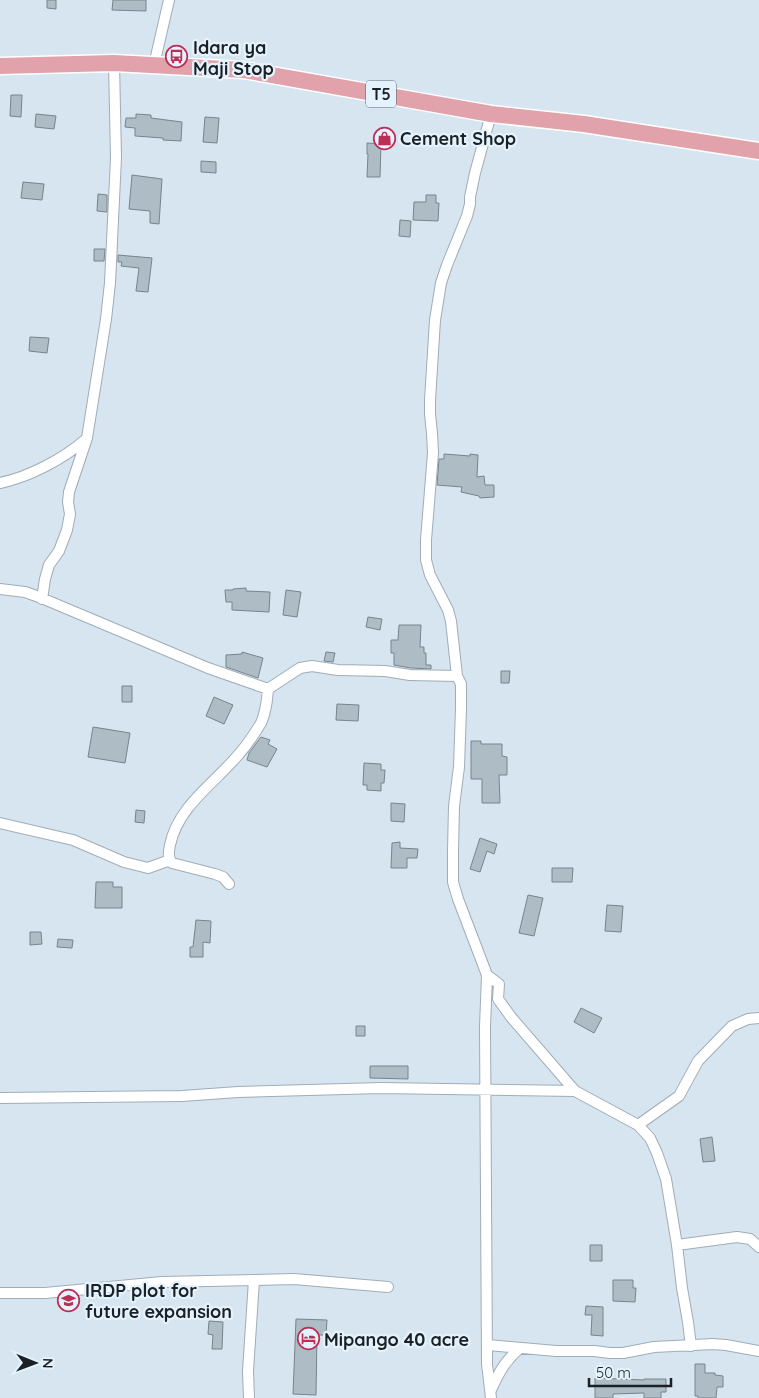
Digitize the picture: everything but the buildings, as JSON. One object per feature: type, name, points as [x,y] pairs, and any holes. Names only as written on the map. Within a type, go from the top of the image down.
[{"type":"highway","name":"T5","points":[[0,66],[114,63],[244,70],[492,114],[584,124],[759,151]]},
{"type":"street","points":[[154,65],[169,0]]},
{"type":"street","points":[[42,599],[49,565],[59,551],[70,514],[69,492],[87,438],[106,319],[110,283],[116,158],[114,63]]},
{"type":"street","points":[[492,114],[475,174],[467,216],[441,282],[435,320],[430,400],[433,453],[426,560],[430,575],[448,610],[457,676],[460,684],[459,767],[454,806],[452,851],[454,882],[458,899],[487,975],[485,1027],[487,1364],[493,1396]]},
{"type":"street","points":[[0,482],[23,477],[76,448],[87,438]]},
{"type":"street","points":[[0,589],[25,592],[208,668],[268,689]]},
{"type":"street","points":[[268,689],[300,668],[312,666],[338,670],[385,671],[410,675],[457,676]]},
{"type":"street","points":[[229,884],[224,877],[172,863],[170,860],[170,844],[176,825],[207,786],[239,754],[261,724],[266,711],[268,689]]},
{"type":"street","points":[[0,823],[73,840],[124,862],[148,868],[170,860]]},
{"type":"street","points":[[487,975],[499,984],[498,999],[575,1091],[638,1126],[650,1138],[658,1153],[666,1178],[691,1346]]},
{"type":"street","points":[[638,1126],[679,1096],[698,1061],[732,1026],[748,1019],[759,1018]]},
{"type":"street","points":[[0,1098],[182,1096],[238,1092],[381,1088],[575,1091]]},
{"type":"street","points":[[677,1245],[737,1237],[750,1240],[759,1247]]},
{"type":"street","points":[[0,1293],[45,1292],[162,1282],[294,1279],[388,1287]]},
{"type":"street","points":[[249,1398],[248,1371],[254,1280]]},
{"type":"street","points":[[488,1345],[610,1353],[654,1347],[726,1345],[759,1351]]},
{"type":"street","points":[[493,1396],[501,1369],[520,1348]]},
{"type":"place","name":"Idara ya Maji Stop","points":[[177,57]]},
{"type":"place","name":"Cement Shop","points":[[384,138]]},
{"type":"place","name":"IRDP plot for future expansion","points":[[69,1300]]},
{"type":"place","name":"Mipango 40 acre","points":[[308,1339]]}]
